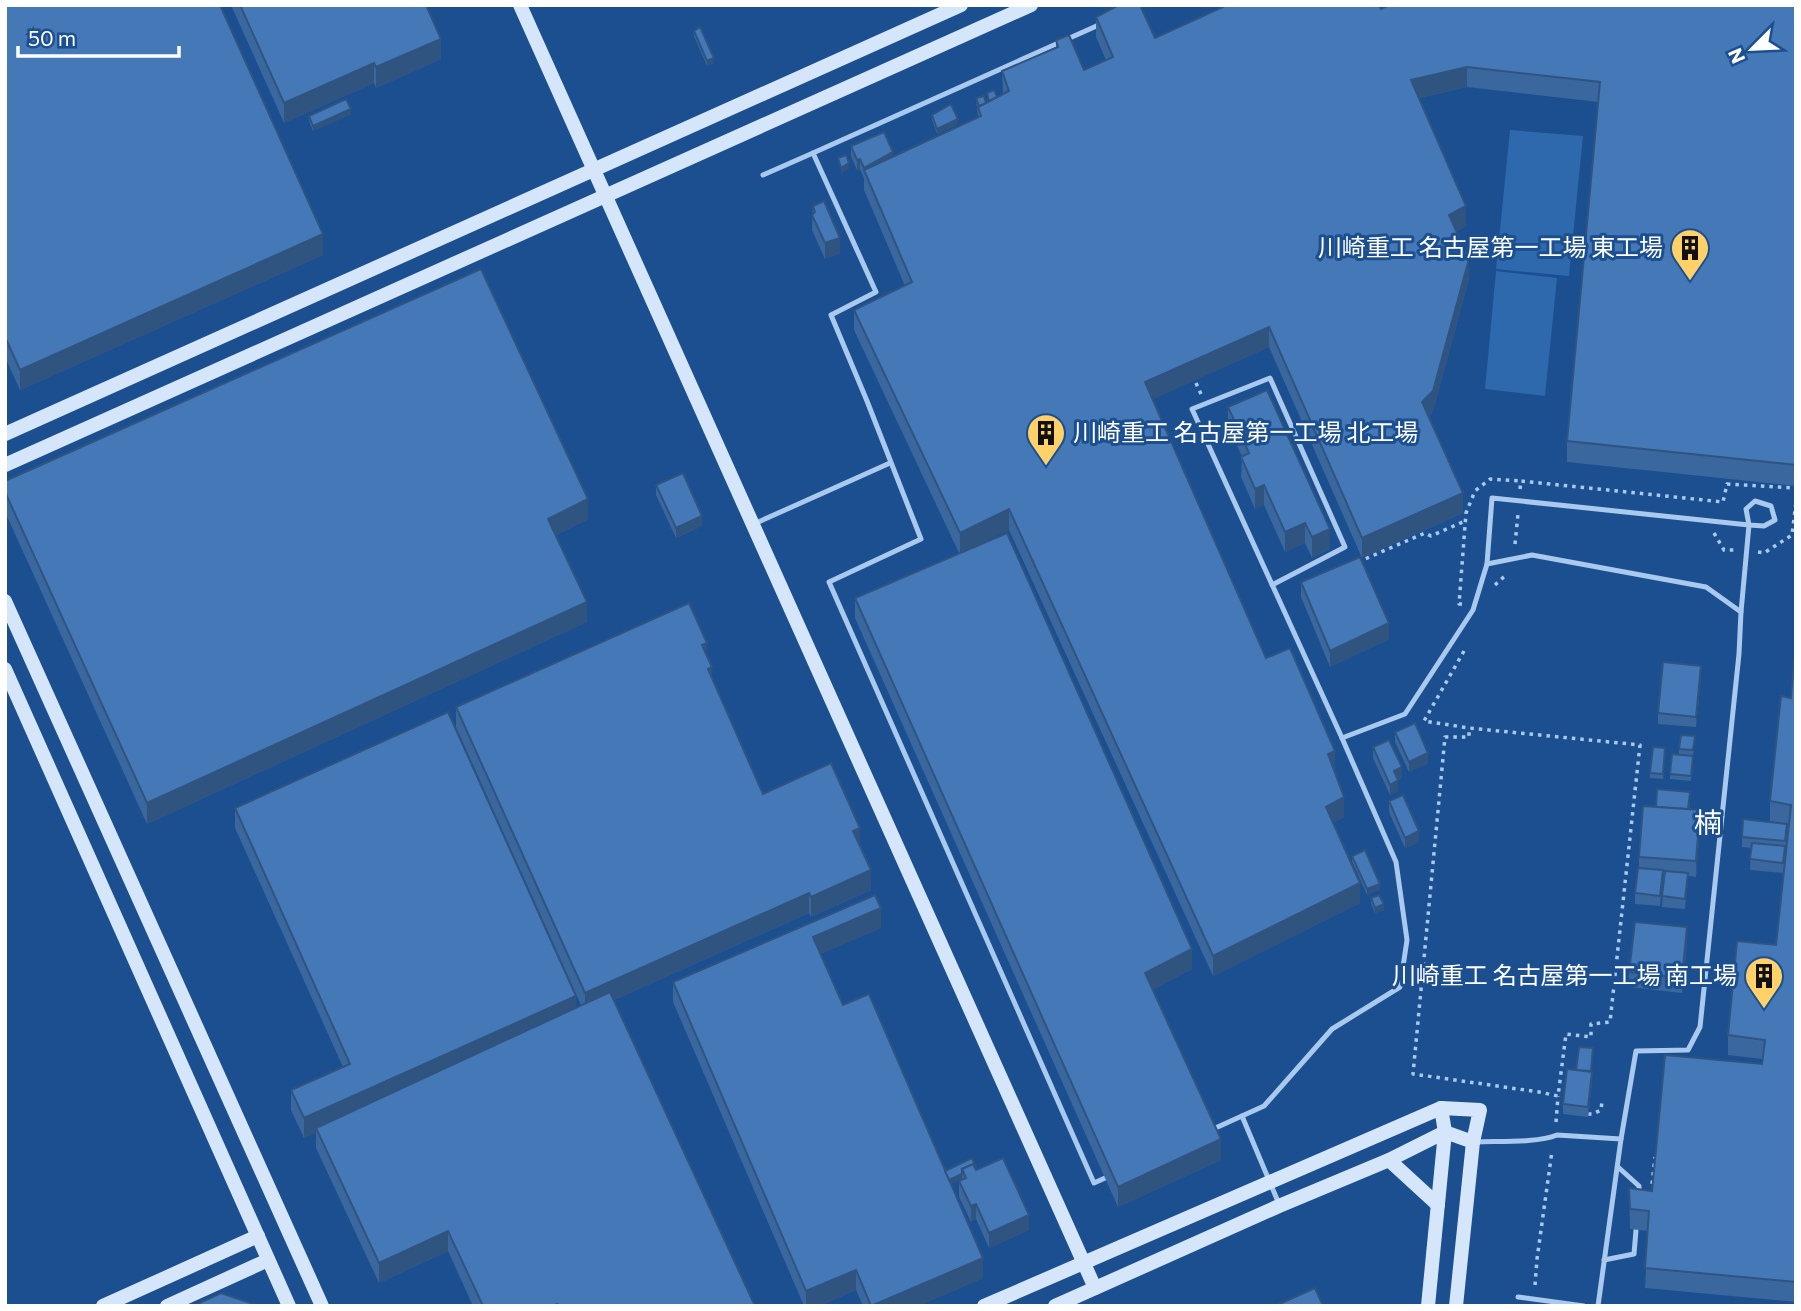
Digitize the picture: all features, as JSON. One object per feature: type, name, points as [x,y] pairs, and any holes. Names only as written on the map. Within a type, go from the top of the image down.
[{"type":"street","points":[[520,5],[1095,1288]]},
{"type":"street","points":[[5,434],[961,5]]},
{"type":"street","points":[[5,465],[1031,5]]},
{"type":"street","points":[[5,601],[322,1306]]},
{"type":"street","points":[[5,669],[289,1306]]},
{"type":"street","points":[[984,1306],[1441,1108],[1480,1110],[1473,1142],[1456,1306]]},
{"type":"street","points":[[1428,1306],[1445,1132],[1441,1108]]},
{"type":"street","points":[[1055,1306],[1389,1160],[1445,1132],[1473,1142]]},
{"type":"street","points":[[1389,1160],[1438,1205]]},
{"type":"street","points":[[103,1306],[258,1236]]},
{"type":"street","points":[[167,1306],[268,1260]]},
{"type":"lane","points":[[763,175],[1105,22]]},
{"type":"lane","points":[[813,153],[876,292],[831,315],[921,539],[829,582],[1094,1183],[1105,1178]]},
{"type":"lane","points":[[1208,1131],[1264,1106],[1332,1029],[1400,987],[1406,940],[1396,862],[1192,409],[1270,378],[1345,547],[1272,585]]},
{"type":"lane","points":[[753,524],[890,463]]},
{"type":"lane","points":[[1342,738],[1405,714],[1473,610],[1487,564],[1492,498],[1749,525],[1764,526],[1776,520],[1771,506],[1755,501],[1746,509],[1749,525],[1739,654],[1700,1027],[1688,1050],[1636,1052],[1598,1306]]},
{"type":"lane","points":[[1487,564],[1532,555],[1706,587],[1741,612]]},
{"type":"lane","points":[[1242,1116],[1279,1206]]},
{"type":"lane","points":[[1473,1142],[1557,1135],[1621,1139]]},
{"type":"lane","points":[[1618,1167],[1639,1186],[1638,1198]]},
{"type":"lane","points":[[1604,1260],[1634,1254],[1636,1230]]},
{"type":"lane","points":[[1518,1297],[1584,1306]]},
{"type":"path","points":[[1196,383],[1205,404]]},
{"type":"path","points":[[1518,515],[1521,481],[1723,502],[1727,484],[1796,488]]},
{"type":"path","points":[[1345,547],[1353,564],[1425,533],[1431,536],[1465,521]]},
{"type":"path","points":[[1534,1299],[1566,1034],[1591,1037],[1591,1024],[1610,1023],[1640,745],[1469,728],[1469,737],[1445,737],[1413,1074],[1558,1096]]},
{"type":"path","points":[[1588,1114],[1601,1110],[1602,1101]]},
{"type":"path","points":[[1557,1111],[1563,1111]]},
{"type":"path","points":[[1639,1186],[1652,1187],[1656,1147]]},
{"type":"shaded area","points":[[1510,130],[1583,136],[1569,276],[1496,269]]},
{"type":"shaded area","points":[[1496,271],[1557,278],[1545,396],[1485,389]]},
{"type":"building","points":[[5,5],[220,5],[323,234],[20,370],[5,337]]},
{"type":"building","points":[[240,5],[426,5],[441,39],[376,67],[374,63],[284,103]]},
{"type":"building","name":"川崎重工 名古屋第一工場 北工場","points":[[1119,5],[1140,5],[1155,38],[1227,5],[1379,5],[1381,9],[1389,5],[1796,5],[1796,465],[1567,441],[1600,82],[1467,67],[1411,80],[1466,206],[1449,215],[1469,259],[1433,391],[1422,402],[1463,493],[1362,538],[1269,327],[1145,382],[1266,658],[1290,648],[1335,751],[1328,754],[1344,797],[1326,807],[1360,883],[1213,956],[1009,509],[960,533],[854,310],[912,282],[864,170],[981,116],[978,107],[1009,91],[1002,71],[1058,47],[1056,40],[1069,35],[1084,70],[1113,57],[1096,17]]},
{"type":"building","points":[[700,27],[714,58],[707,61],[694,31]]},
{"type":"building","points":[[994,90],[997,97],[989,101],[987,93]]},
{"type":"building","points":[[984,96],[986,103],[979,106],[976,98]]},
{"type":"building","points":[[346,99],[351,109],[313,126],[309,116]]},
{"type":"building","points":[[951,104],[958,119],[937,129],[932,115]]},
{"type":"building","points":[[884,132],[893,152],[864,168],[851,146]]},
{"type":"building","points":[[846,155],[849,163],[841,168],[838,158]]},
{"type":"building","points":[[824,201],[840,238],[825,243],[812,215],[815,212],[813,206]]},
{"type":"building","points":[[481,269],[588,499],[548,519],[587,602],[147,803],[5,492],[5,481]]},
{"type":"building","points":[[1267,390],[1330,529],[1312,537],[1305,523],[1285,532],[1264,485],[1255,489],[1241,457],[1249,453],[1228,407]]},
{"type":"building","points":[[683,473],[702,516],[676,528],[656,485]]},
{"type":"building","points":[[1007,533],[1192,949],[1145,973],[1221,1139],[1118,1187],[855,598]]},
{"type":"building","points":[[1360,557],[1389,623],[1330,651],[1301,582]]},
{"type":"building","points":[[689,603],[707,643],[702,645],[712,667],[708,669],[763,794],[831,763],[860,828],[853,831],[871,870],[811,897],[809,893],[585,993],[456,707]]},
{"type":"building","points":[[1663,662],[1701,666],[1696,717],[1658,713]]},
{"type":"building","name":"川崎重工 名古屋第一工場 南工場","points":[[1794,662],[1796,1282],[1645,1268],[1649,1211],[1630,1209],[1629,1188],[1652,1191],[1665,1055],[1762,1064],[1765,1040],[1728,1035],[1737,941],[1776,945],[1791,805],[1770,801],[1781,696],[1791,698]]},
{"type":"building","points":[[448,712],[576,996],[304,1118],[291,1090],[350,1064],[235,808]]},
{"type":"building","points":[[1415,723],[1428,753],[1409,762],[1395,732]]},
{"type":"building","points":[[1681,735],[1695,736],[1693,750],[1679,749]]},
{"type":"building","points":[[1389,740],[1402,767],[1394,771],[1398,780],[1390,785],[1373,747]]},
{"type":"building","points":[[1653,747],[1665,748],[1663,774],[1650,773]]},
{"type":"building","points":[[1672,754],[1693,756],[1691,776],[1670,774]]},
{"type":"building","points":[[1657,789],[1690,792],[1688,809],[1656,807]]},
{"type":"building","points":[[1403,795],[1419,831],[1405,838],[1389,801]]},
{"type":"building","points":[[1643,806],[1700,810],[1696,861],[1639,857]]},
{"type":"building","points":[[1743,819],[1787,824],[1785,841],[1742,837]]},
{"type":"building","points":[[1752,843],[1785,846],[1783,863],[1750,859]]},
{"type":"building","points":[[1365,850],[1380,884],[1367,889],[1352,856]]},
{"type":"building","points":[[1638,868],[1663,870],[1660,896],[1635,893]]},
{"type":"building","points":[[1665,871],[1688,873],[1685,899],[1662,896]]},
{"type":"building","points":[[875,895],[881,908],[813,937],[843,1005],[869,994],[983,1258],[871,1306],[856,1270],[806,1291],[673,982]]},
{"type":"building","points":[[1379,895],[1384,904],[1375,908],[1371,898]]},
{"type":"building","points":[[1635,922],[1687,927],[1682,978],[1629,972]]},
{"type":"building","points":[[610,992],[755,1306],[483,1306],[448,1231],[379,1263],[316,1128]]},
{"type":"building","points":[[1579,1047],[1593,1048],[1591,1071],[1576,1070]]},
{"type":"building","points":[[1567,1069],[1592,1072],[1588,1107],[1563,1104]]},
{"type":"building","points":[[972,1158],[975,1168],[973,1164],[962,1169],[962,1174],[949,1180],[945,1171]]},
{"type":"building","points":[[1003,1158],[1029,1215],[989,1233],[976,1204],[971,1206],[959,1181],[966,1178],[962,1169],[973,1164],[976,1170]]},
{"type":"building","points":[[1315,1288],[1323,1306],[1275,1306]]},
{"type":"building","points":[[221,1293],[259,1306],[193,1306]]},
{"type":"place","name":"川崎重工 名古屋第一工場 東工場","points":[[1690,282]]},
{"type":"place","name":"川崎重工 名古屋第一工場 北工場","points":[[1046,467]]},
{"type":"place","name":"川崎重工 名古屋第一工場 南工場","points":[[1764,1010]]},
{"type":"district","name":"楠","points":[[1708,823]]}]
